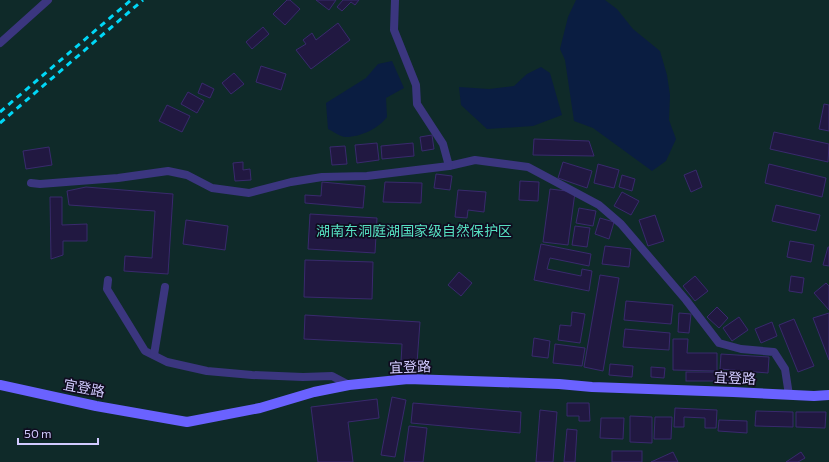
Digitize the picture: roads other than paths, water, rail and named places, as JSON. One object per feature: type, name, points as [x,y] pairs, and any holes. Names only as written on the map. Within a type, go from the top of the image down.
[{"type":"street","points":[[0,43],[48,0]]},
{"type":"street","points":[[395,0],[394,30],[416,85],[417,104],[443,144],[449,166]]},
{"type":"street","points":[[31,183],[40,184],[118,178],[168,171],[187,175],[212,188],[249,193],[291,182],[322,177],[367,176],[449,166],[475,160],[528,167],[599,205],[621,224],[686,300],[719,343],[741,349],[774,352],[786,369],[789,395]]},
{"type":"street","points":[[108,280],[107,289],[130,329],[145,350],[167,362],[207,371],[266,376],[332,376],[349,385]]},
{"type":"street","points":[[154,355],[165,287]]},
{"type":"street","name":"宜登路","points":[[0,385],[96,406],[187,422],[260,408],[314,392],[349,385],[408,378],[789,395],[829,395]]},
{"type":"water","points":[[576,0],[605,0],[617,9],[633,29],[660,51],[667,75],[670,95],[669,120],[676,139],[666,161],[652,171],[593,128],[574,121],[565,60],[560,49],[568,17]]},
{"type":"water","points":[[392,61],[404,88],[386,98],[387,117],[384,121],[363,134],[352,137],[341,136],[328,129],[326,103],[366,78],[378,64]]},
{"type":"water","points":[[541,67],[550,73],[562,115],[533,126],[487,129],[461,105],[459,87],[489,89],[514,86],[527,74]]},
{"type":"railway","points":[[0,112],[131,0]]},
{"type":"railway","points":[[0,123],[143,0]]},
{"type":"park label","name":"湖南东洞庭湖国家级自然保护区","points":[[414,231]]}]
